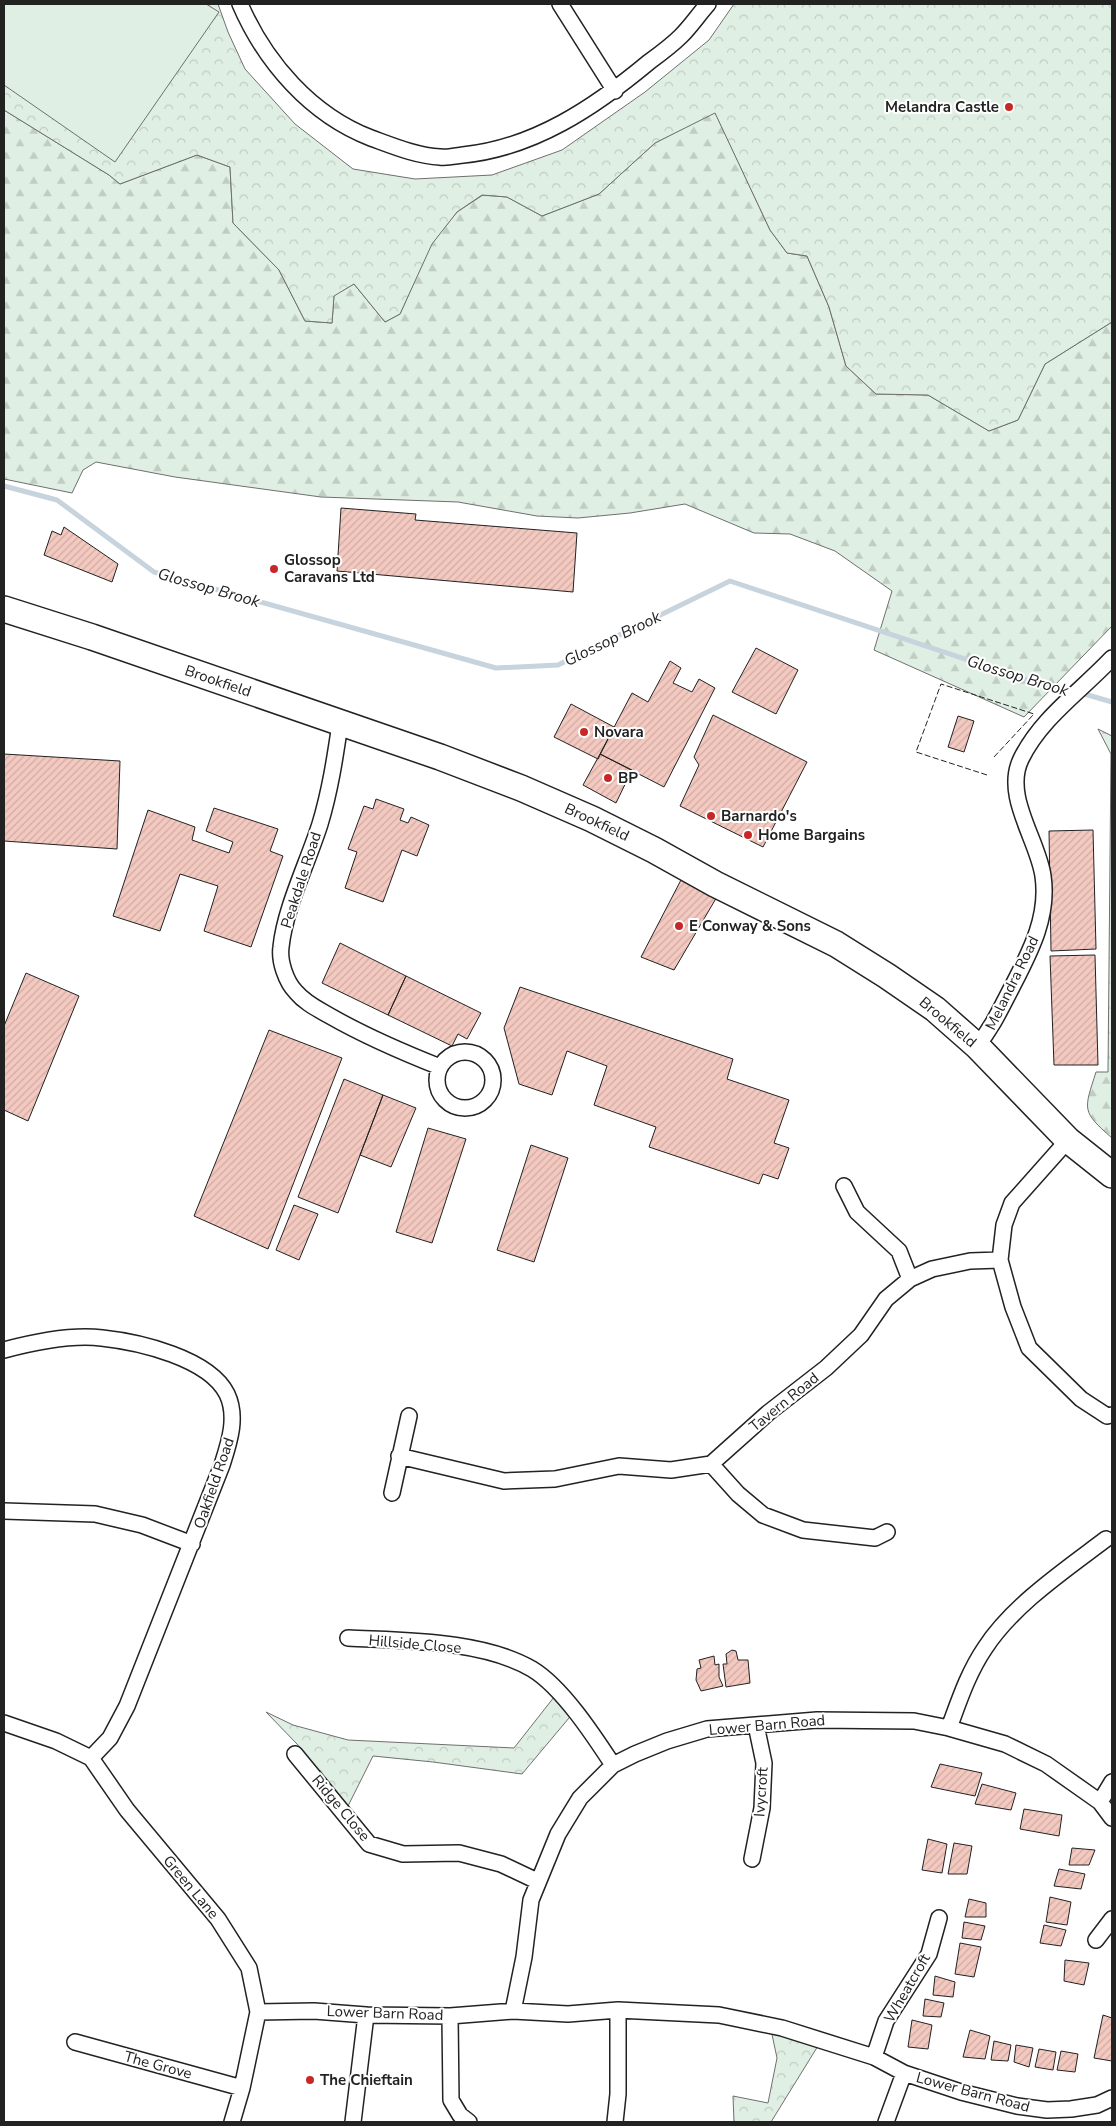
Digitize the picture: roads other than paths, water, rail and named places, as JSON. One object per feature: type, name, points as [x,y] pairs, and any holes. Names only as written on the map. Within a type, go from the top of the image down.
[{"type":"main road","name":"Brookfield","points":[[4,609],[92,637],[440,757],[521,788],[592,819],[715,884],[836,944],[887,976],[936,1010],[977,1046],[1068,1140],[1112,1175]]},
{"type":"street","points":[[240,4],[257,39],[282,72],[312,104],[349,129],[400,149],[440,158],[482,153],[531,139],[578,115],[615,91],[681,36],[708,4]]},
{"type":"street","points":[[560,4],[615,91]]},
{"type":"street","name":"Melandra Road","points":[[977,1046],[991,1029],[1031,951],[1040,924],[1044,901],[1043,875],[1015,789],[1020,761],[1036,736],[1060,708],[1112,658]]},
{"type":"street","name":"Peakdale Road","points":[[340,724],[331,786],[320,824],[286,918],[280,948],[283,965],[288,981],[296,992],[312,1006],[400,1052],[440,1067]]},
{"type":"street","points":[[1068,1140],[1012,1203],[1004,1224],[1000,1260],[1013,1307],[1029,1348],[1081,1399],[1106,1416],[1112,1415]]},
{"type":"street","points":[[844,1186],[857,1212],[899,1251],[910,1279]]},
{"type":"street","name":"Tavern Road","points":[[711,1464],[768,1413],[826,1368],[861,1334],[886,1298],[910,1279],[932,1269],[970,1261],[1000,1260]]},
{"type":"street","name":"Oakfield Road","points":[[4,1350],[44,1340],[101,1338],[168,1352],[195,1364],[214,1377],[227,1395],[232,1413],[232,1432],[222,1465],[127,1706],[110,1738],[91,1758]]},
{"type":"street","points":[[392,1493],[409,1416]]},
{"type":"street","points":[[399,1456],[504,1482],[555,1479],[619,1466],[671,1470],[711,1464],[738,1494],[763,1515],[803,1530],[874,1538],[887,1532]]},
{"type":"street","points":[[4,1511],[95,1514],[142,1525],[192,1544]]},
{"type":"street","points":[[949,1728],[966,1684],[985,1648],[1016,1611],[1106,1539]]},
{"type":"street","name":"Hillside Close","points":[[348,1638],[445,1644],[498,1655],[532,1669],[558,1692],[613,1765]]},
{"type":"street","name":"Lower Barn Road","points":[[513,2011],[524,1957],[528,1915],[537,1881],[558,1834],[580,1798],[613,1765],[667,1741],[707,1729],[817,1720],[914,1721],[949,1728],[1005,1744],[1046,1764],[1100,1802],[1112,1818]]},
{"type":"street","name":"Green Lane","points":[[4,1723],[56,1741],[91,1758],[127,1810],[218,1919],[249,1968],[258,2012],[242,2088],[232,2122]]},
{"type":"street","name":"Ivycroft","points":[[752,1859],[762,1808],[764,1763],[756,1725]]},
{"type":"street","name":"Ridge Close","points":[[295,1754],[369,1844],[403,1854],[459,1853],[501,1864],[537,1881]]},
{"type":"street","points":[[1100,1802],[1112,1782]]},
{"type":"street","name":"Wheatcroft","points":[[874,2057],[886,2021],[929,1954],[939,1918]]},
{"type":"street","points":[[1096,1940],[1112,1919]]},
{"type":"street","points":[[615,2122],[618,2094],[618,2010]]},
{"type":"street","name":"Lower Barn Road","points":[[258,2012],[314,2011],[450,2016],[513,2011],[568,2014],[618,2010],[719,2015],[782,2028],[874,2057],[904,2073],[961,2092],[1047,2116],[1097,2105],[1112,2098]]},
{"type":"street","points":[[353,2122],[366,2014]]},
{"type":"street","points":[[450,2016],[451,2100],[460,2115],[469,2122]]},
{"type":"street","name":"The Grove","points":[[75,2042],[242,2088]]},
{"type":"street","points":[[886,2122],[904,2073]]},
{"type":"waterway","name":"Glossop Brook","points":[[4,486],[57,500],[154,572],[496,668],[558,665],[730,581],[1037,683],[1072,691]]},
{"type":"waterway","name":"Glossop Brook","points":[[1081,693],[1112,702]]},
{"type":"place","name":"Melandra Castle","points":[[1009,107]]},
{"type":"place","name":"Glossop Caravans Ltd","points":[[274,569]]},
{"type":"place","name":"Novara","points":[[584,732]]},
{"type":"place","name":"BP","points":[[608,778]]},
{"type":"place","name":"Barnardo's","points":[[711,816]]},
{"type":"place","name":"Home Bargains","points":[[748,835]]},
{"type":"place","name":"E Conway & Sons","points":[[679,926]]},
{"type":"place","name":"The Chieftain","points":[[310,2080]]}]
